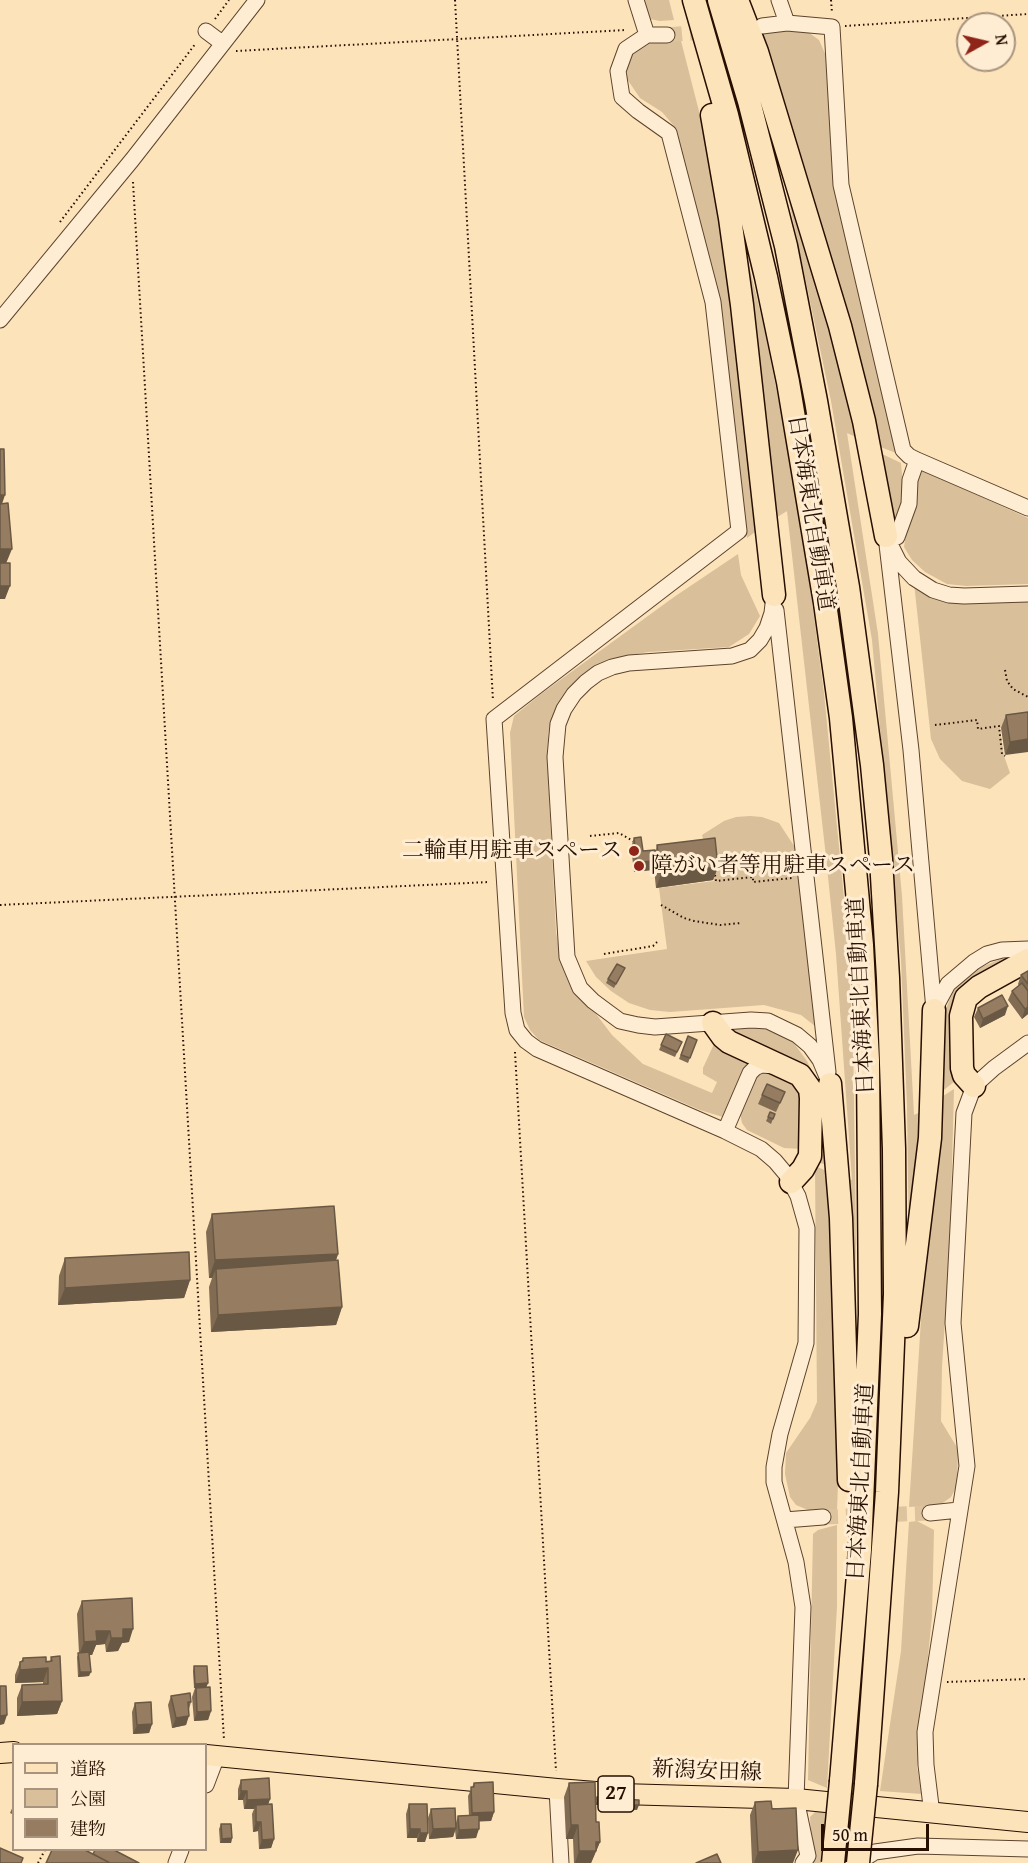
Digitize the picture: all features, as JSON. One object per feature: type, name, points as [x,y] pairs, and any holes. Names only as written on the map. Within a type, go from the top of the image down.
[{"type":"highway","points":[[681,0],[709,104],[730,218],[742,305],[774,595]]},
{"type":"highway","name":"日本海東北自動車道","points":[[694,0],[727,115],[788,382],[827,615],[841,718],[862,945],[868,1060],[870,1314],[862,1505],[849,1703],[833,1863]]},
{"type":"highway","name":"日本海東北自動車道","points":[[719,0],[749,101],[786,246],[816,400],[848,587],[882,859],[894,1137],[895,1294],[887,1492],[872,1728],[858,1863]]},
{"type":"highway","points":[[737,0],[760,63],[840,326],[891,537]]},
{"type":"highway","points":[[974,1086],[964,1075],[962,1068],[961,1016],[966,998],[978,987],[1028,960]]},
{"type":"highway","points":[[872,1728],[890,1574],[906,1333],[930,1138],[934,1010]]},
{"type":"highway","points":[[713,1023],[729,1042],[800,1075],[810,1089],[810,1156],[803,1169],[791,1182]]},
{"type":"highway","points":[[830,1084],[841,1218],[846,1326],[850,1545],[849,1703]]},
{"type":"main road","name":"新潟安田線","points":[[216,1756],[557,1789],[621,1794],[795,1799],[1028,1822]]},
{"type":"street","points":[[0,320],[132,160],[257,0]]},
{"type":"street","points":[[636,0],[647,35]]},
{"type":"street","points":[[779,0],[787,23]]},
{"type":"street","points":[[762,26],[787,23],[832,27],[841,185],[903,450],[917,460],[1028,508]]},
{"type":"street","points":[[206,31],[219,48]]},
{"type":"street","points":[[667,35],[647,35],[626,49],[618,71],[622,97],[669,133],[713,302],[739,531],[494,719],[513,1013],[517,1030],[537,1049],[761,1149],[775,1161],[791,1182],[798,1196],[807,1228],[806,1343],[780,1434],[774,1467],[774,1482],[796,1562],[803,1607],[795,1799],[808,1857],[804,1863]]},
{"type":"street","points":[[917,460],[910,480],[909,504],[891,537],[934,1010]]},
{"type":"street","points":[[891,537],[899,562],[914,578],[933,590],[957,595],[1028,594]]},
{"type":"street","points":[[774,595],[767,628],[750,650],[740,654],[629,663],[612,667],[598,673],[574,694],[564,709],[555,740],[567,957],[580,988],[606,1012],[620,1021],[655,1027],[751,1020],[768,1021],[797,1035],[810,1046],[820,1060],[830,1084]]},
{"type":"street","points":[[774,595],[830,1084]]},
{"type":"street","points":[[934,1010],[948,984],[974,962],[987,954],[1002,950],[1028,949]]},
{"type":"street","points":[[932,1814],[926,1765],[925,1732],[967,1466],[953,1323],[961,1134],[964,1113],[974,1086],[1028,1043]]},
{"type":"street","points":[[725,1131],[750,1073],[761,1065],[781,1066]]},
{"type":"street","points":[[930,1514],[959,1510]]},
{"type":"street","points":[[785,1520],[823,1517]]},
{"type":"street","points":[[207,1782],[216,1756]]},
{"type":"street","points":[[557,1789],[561,1863]]},
{"type":"street","points":[[858,1863],[875,1852],[899,1856],[918,1846],[1028,1849]]},
{"type":"path","points":[[57,225],[229,0]]},
{"type":"path","points":[[455,0],[494,719]]},
{"type":"path","points":[[832,27],[1028,14]]},
{"type":"path","points":[[219,48],[457,40],[624,29],[647,35]]},
{"type":"path","points":[[132,160],[175,898],[216,1756]]},
{"type":"path","points":[[1005,670],[1007,681],[1013,689],[1028,698]]},
{"type":"path","points":[[936,725],[977,720],[978,729],[999,726],[1002,754],[1005,756]]},
{"type":"path","points":[[590,836],[619,833],[643,846]]},
{"type":"path","points":[[714,871],[716,881],[753,877],[753,882],[800,876]]},
{"type":"path","points":[[0,905],[504,881]]},
{"type":"path","points":[[661,905],[694,921],[720,925],[741,923]]},
{"type":"path","points":[[604,954],[653,946],[657,942]]},
{"type":"path","points":[[515,1049],[557,1789]]},
{"type":"path","points":[[932,1683],[1028,1679]]},
{"type":"green space","points":[[641,0],[669,0],[674,20],[650,19]]},
{"type":"green space","points":[[757,29],[804,29],[819,40],[827,58],[832,106],[901,455],[878,446]]},
{"type":"green space","points":[[680,37],[702,123],[722,228],[759,529],[747,538],[728,383],[715,300],[692,189],[674,126],[662,112],[640,98],[627,79],[626,59],[646,39]]},
{"type":"green space","points":[[775,135],[860,439],[847,433],[878,634],[902,896],[914,1115],[923,1111],[909,1247],[907,1106],[901,960],[872,640],[831,401]]},
{"type":"green space","points":[[738,220],[763,323],[791,462],[824,693],[846,919],[853,1037],[855,1321],[846,1178],[852,1180],[836,954],[825,848],[787,511],[774,519]]},
{"type":"green space","points":[[880,453],[901,463],[904,500],[894,526]]},
{"type":"green space","points":[[922,470],[1028,518],[1028,584],[966,586],[947,584],[925,572],[912,560],[904,547],[914,481]]},
{"type":"green space","points":[[738,554],[741,575],[760,616],[749,634],[729,647],[648,652],[609,659],[580,677],[564,695],[549,728],[547,756],[556,932],[562,964],[612,1035],[643,1064],[712,1093],[717,1082],[703,1074],[703,1068],[715,1042],[753,1060],[723,1117],[700,1110],[539,1040],[530,1030],[524,1017],[510,733],[514,716],[541,694],[674,597]]},
{"type":"green space","points":[[914,583],[932,591],[1028,598],[1028,724],[1000,728],[1004,756],[1010,773],[990,789],[962,781],[940,759],[931,739]]},
{"type":"green space","points":[[750,816],[762,817],[779,823],[800,855],[820,1030],[801,1015],[764,1005],[670,1012],[650,1010],[629,1003],[611,991],[596,977],[586,961],[667,949],[659,888],[714,881],[710,850],[702,835],[724,821]]},
{"type":"green space","points":[[1019,957],[971,983],[955,1065],[954,1082],[941,1092],[942,1019],[952,994],[960,982],[974,970],[1001,959]]},
{"type":"green space","points":[[728,1027],[760,1027],[790,1038],[807,1061],[817,1082],[828,1166],[816,1161],[816,1102],[739,1043]]},
{"type":"green space","points":[[773,1071],[800,1087],[802,1149],[784,1148],[747,1130],[742,1123],[740,1113],[755,1074]]},
{"type":"green space","points":[[954,1089],[950,1240],[941,1421],[958,1449],[957,1486],[951,1497],[940,1505],[909,1507],[924,1273],[940,1098]]},
{"type":"green space","points":[[815,1166],[829,1172],[839,1457],[837,1510],[813,1512],[796,1505],[790,1497],[785,1474],[786,1453],[810,1418],[817,1402]]},
{"type":"green space","points":[[917,1521],[934,1530],[932,1616],[917,1767],[922,1794],[880,1791],[901,1651],[909,1522]]},
{"type":"green space","points":[[837,1525],[837,1606],[827,1788],[808,1780],[813,1534],[818,1530]]},
{"type":"green space","points":[[815,1812],[826,1812],[821,1863],[812,1863],[810,1817]]},
{"type":"building","points":[[0,449],[4,449],[5,495],[0,495]]},
{"type":"building","points":[[8,503],[12,549],[0,549],[0,504]]},
{"type":"building","points":[[0,563],[10,563],[10,586],[0,586]]},
{"type":"building","points":[[1028,712],[1028,739],[1010,742],[1006,715]]},
{"type":"building","points":[[641,837],[643,851],[655,850],[657,860],[637,863],[634,838]]},
{"type":"building","points":[[715,838],[718,867],[661,874],[657,845]]},
{"type":"building","points":[[617,964],[625,968],[616,984],[608,979]]},
{"type":"building","points":[[1028,971],[1028,984],[1021,975]]},
{"type":"building","points":[[1022,983],[1028,991],[1028,1007],[1025,1009],[1012,991]]},
{"type":"building","points":[[1002,995],[1008,1006],[983,1019],[978,1008]]},
{"type":"building","points":[[666,1034],[682,1042],[677,1052],[661,1045]]},
{"type":"building","points":[[688,1036],[697,1040],[690,1058],[681,1055]]},
{"type":"building","points":[[767,1084],[785,1092],[780,1103],[762,1095]]},
{"type":"building","points":[[770,1112],[775,1114],[773,1119],[768,1117]]},
{"type":"building","points":[[334,1206],[338,1254],[215,1260],[212,1214]]},
{"type":"building","points":[[189,1252],[190,1280],[65,1288],[65,1258]]},
{"type":"building","points":[[338,1260],[342,1307],[218,1315],[216,1269]]},
{"type":"building","points":[[132,1598],[133,1629],[123,1629],[123,1638],[111,1638],[110,1631],[96,1631],[97,1641],[84,1642],[82,1601]]},
{"type":"building","points":[[89,1652],[91,1672],[80,1672],[78,1653]]},
{"type":"building","points":[[60,1656],[62,1701],[22,1702],[22,1685],[48,1684],[48,1668],[20,1670],[20,1662],[23,1658],[46,1657],[46,1662],[52,1661],[51,1657]]},
{"type":"building","points":[[194,1666],[207,1666],[208,1683],[195,1684]]},
{"type":"building","points":[[0,1686],[6,1686],[7,1715],[0,1716]]},
{"type":"building","points":[[210,1687],[211,1711],[197,1712],[196,1688]]},
{"type":"building","points":[[190,1693],[189,1716],[176,1718],[171,1696]]},
{"type":"building","points":[[151,1702],[152,1724],[137,1725],[135,1703]]},
{"type":"building","points":[[269,1778],[270,1799],[247,1800],[247,1791],[241,1791],[241,1780]]},
{"type":"building","points":[[493,1782],[494,1812],[472,1813],[471,1787],[474,1787],[474,1783]]},
{"type":"building","points":[[595,1782],[596,1822],[599,1822],[600,1842],[596,1842],[596,1851],[579,1851],[578,1825],[571,1825],[569,1783]]},
{"type":"building","points":[[597,1797],[609,1797],[609,1800],[597,1800]]},
{"type":"building","points":[[611,1797],[618,1797],[617,1802],[611,1802]]},
{"type":"building","points":[[620,1799],[639,1800],[639,1805],[620,1805]]},
{"type":"building","points":[[771,1801],[772,1809],[796,1808],[798,1850],[758,1852],[755,1802]]},
{"type":"building","points":[[272,1804],[274,1839],[262,1840],[261,1822],[256,1822],[256,1805]]},
{"type":"building","points":[[409,1804],[427,1804],[428,1833],[420,1833],[420,1829],[410,1829]]},
{"type":"building","points":[[455,1808],[456,1828],[433,1829],[431,1809]]},
{"type":"building","points":[[479,1815],[479,1829],[459,1830],[458,1816]]},
{"type":"building","points":[[221,1824],[231,1824],[232,1838],[222,1839]]},
{"type":"building","points":[[0,1848],[23,1858],[21,1863],[0,1863]]},
{"type":"building","points":[[52,1851],[87,1851],[110,1863],[46,1863]]},
{"type":"building","points":[[94,1851],[116,1851],[139,1863],[110,1863],[93,1854]]},
{"type":"building","points":[[717,1854],[721,1863],[696,1863]]},
{"type":"tunnel","points":[[667,35],[711,31]]},
{"type":"tunnel","points":[[823,1517],[930,1513]]},
{"type":"place","name":"二輪車用駐車スペース","points":[[634,851]]},
{"type":"place","name":"障がい者等用駐車スペース","points":[[639,866]]}]
